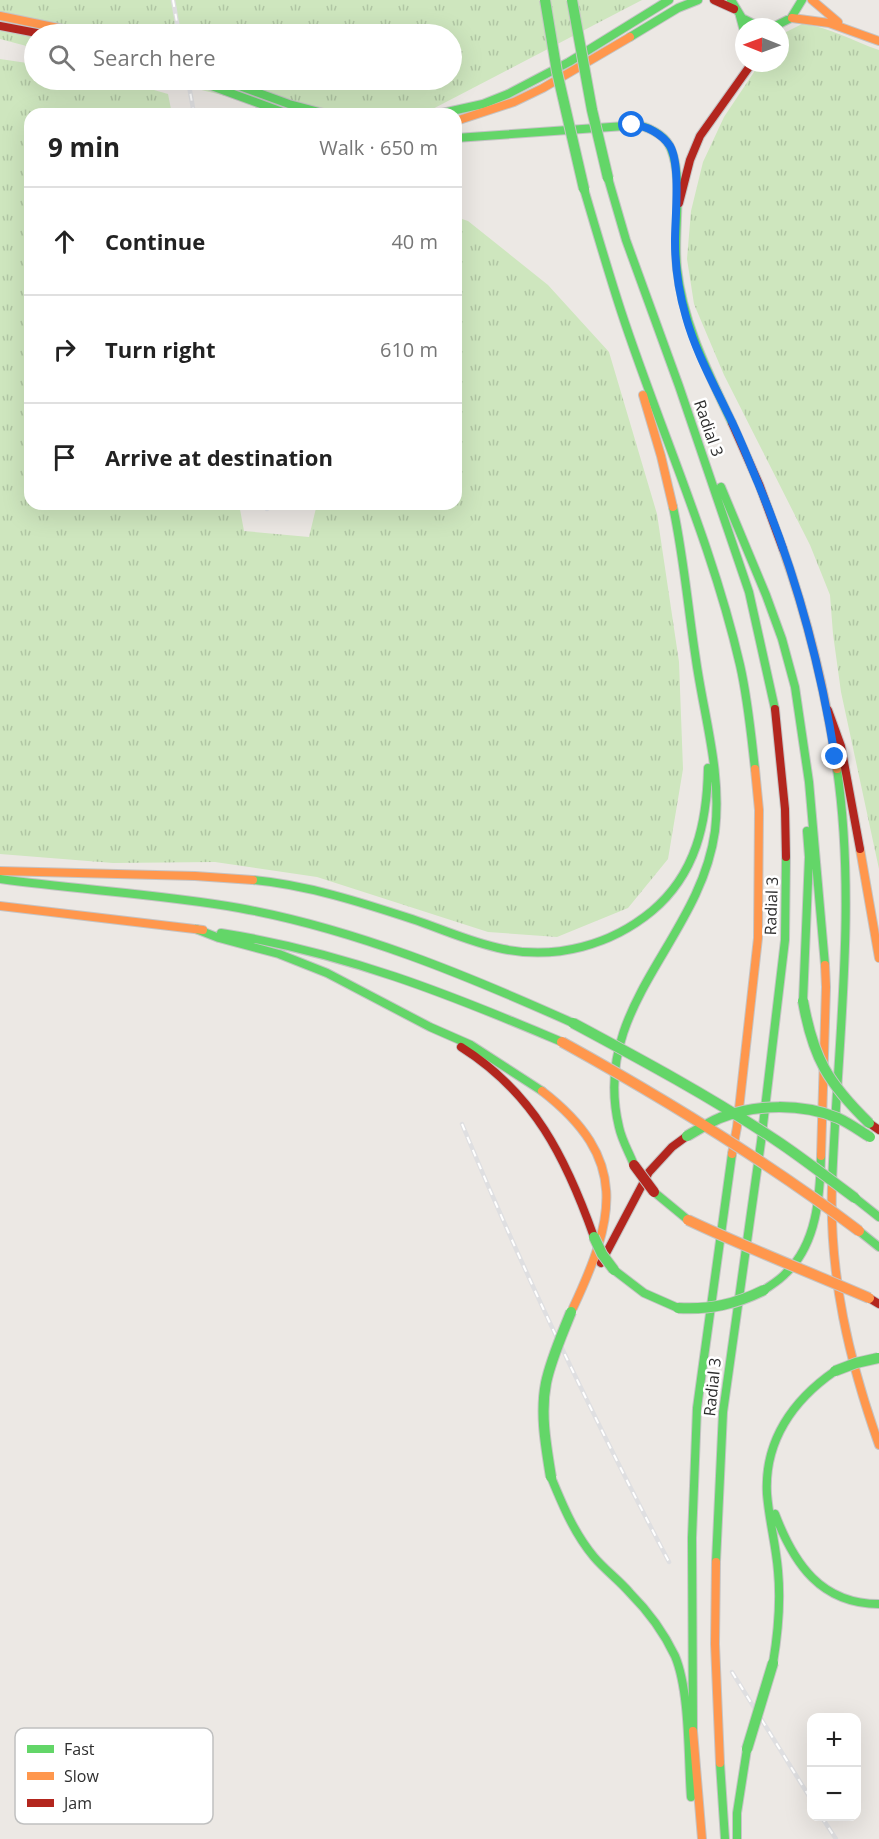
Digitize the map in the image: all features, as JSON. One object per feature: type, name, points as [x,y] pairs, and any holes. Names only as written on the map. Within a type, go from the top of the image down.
[{"type":"main road","name":"Radial 3","points":[[545,0],[560,84],[598,243],[646,383],[699,525],[724,605],[740,666],[749,717],[759,810],[758,938],[736,1127],[727,1180],[698,1408],[692,1538],[692,1694],[694,1753],[702,1839]]},
{"type":"main road","name":"Radial 3","points":[[572,0],[592,110],[626,240],[750,592],[776,712],[785,809],[787,885],[785,940],[761,1142],[723,1412],[717,1532],[715,1644],[725,1839]]},
{"type":"main road","points":[[462,109],[483,104],[508,94],[569,62],[669,0]]},
{"type":"main road","points":[[462,119],[485,113],[523,97],[678,8],[698,0]]},
{"type":"main road","points":[[714,0],[735,8]]},
{"type":"main road","points":[[792,18],[802,0]]},
{"type":"main road","points":[[812,0],[830,17],[862,35]]},
{"type":"main road","points":[[0,16],[39,24]]},
{"type":"main road","points":[[789,19],[829,23],[879,41]]},
{"type":"main road","points":[[0,26],[24,31]]},
{"type":"main road","points":[[675,217],[691,156],[700,136],[741,72]]},
{"type":"main road","points":[[718,110],[747,72]]},
{"type":"main road","points":[[222,90],[270,108]]},
{"type":"main road","points":[[250,90],[304,108]]},
{"type":"main road","points":[[462,138],[645,126],[659,135],[670,147],[676,176],[676,260],[686,317],[705,367],[729,416],[785,551],[828,710],[841,746],[879,958]]},
{"type":"main road","points":[[0,871],[195,876],[260,881],[312,891],[502,949],[530,953],[567,951],[593,944],[631,926],[659,905],[673,889],[694,855],[701,838],[707,807],[708,762],[683,558],[670,494],[657,439],[618,320],[598,243]]},
{"type":"main road","points":[[441,1033],[493,1069],[537,1115],[557,1146],[574,1182],[602,1254],[629,1285],[651,1299],[678,1308],[716,1309],[741,1302],[764,1290],[787,1273],[804,1249],[814,1222],[819,1186],[826,998],[820,896],[803,734],[789,662],[766,595],[679,386]]},
{"type":"main road","points":[[766,595],[792,688],[804,783],[809,857],[803,1001],[808,1035],[818,1060],[832,1084],[869,1123],[876,1137]]},
{"type":"main road","points":[[697,664],[713,747],[716,778],[715,828],[704,876],[693,903],[637,995],[621,1034],[616,1057],[614,1103],[621,1135],[634,1165],[654,1192],[688,1220],[734,1242],[822,1277],[874,1301]]},
{"type":"main road","points":[[828,710],[841,802],[846,889],[844,973],[831,1186],[832,1245],[848,1348],[863,1402],[879,1445]]},
{"type":"main road","points":[[0,879],[214,903],[275,915],[376,944],[511,994],[643,1059],[714,1101],[778,1142],[879,1218]]},
{"type":"main road","points":[[0,906],[277,942],[371,968],[504,1017],[562,1042],[690,1114],[776,1168],[879,1246]]},
{"type":"main road","points":[[196,930],[212,937],[291,958],[441,1033],[468,1043],[527,1079],[562,1106],[586,1131],[597,1151],[604,1172],[607,1191],[606,1222],[594,1262],[556,1349],[546,1385],[544,1433],[551,1477],[568,1518],[595,1558],[630,1592],[654,1620],[674,1655],[681,1674],[684,1694],[687,1755],[696,1839]]},
{"type":"main road","points":[[572,1310],[610,1248],[649,1172],[665,1154],[687,1136],[720,1118],[746,1111],[784,1108],[812,1110],[839,1119],[876,1137]]},
{"type":"main road","points":[[736,1839],[737,1813],[747,1749],[773,1663],[779,1623],[777,1558],[768,1493],[769,1464],[773,1447],[786,1416],[807,1390],[835,1371],[878,1358]]},
{"type":"main road","points":[[769,1464],[773,1507],[779,1525],[796,1558],[818,1582],[842,1600],[855,1605],[879,1605]]},
{"type":"green space","points":[[0,0],[642,0],[435,108],[274,108],[201,90],[462,90],[462,24],[24,24],[24,45],[0,39]]},
{"type":"green space","points":[[802,24],[812,26],[832,31],[879,50],[879,869],[841,692],[830,595],[810,545],[724,375],[694,304],[687,259],[691,211],[703,162],[724,117],[754,72],[789,72],[789,30]]},
{"type":"green space","points":[[0,59],[24,63],[24,90],[154,90],[168,94],[171,108],[24,108],[24,510],[240,510],[244,531],[309,537],[316,510],[462,510],[462,219],[468,221],[548,285],[609,352],[657,514],[679,662],[683,769],[668,859],[628,908],[557,937],[488,932],[317,877],[215,862],[113,863],[0,854]]},
{"type":"railway","points":[[173,0],[177,24]]},
{"type":"railway","points":[[190,90],[193,108]]},
{"type":"railway","points":[[462,1124],[561,1346],[669,1562]]},
{"type":"railway","points":[[732,1672],[807,1793]]},
{"type":"railway","points":[[824,1821],[836,1839]]},
{"type":"traffic: fast","points":[[545,0],[557,72],[584,189]]},
{"type":"traffic: fast","points":[[572,0],[592,110],[608,178]]},
{"type":"traffic: fast","points":[[462,109],[483,104],[508,94],[569,62],[669,0]]},
{"type":"traffic: fast","points":[[630,37],[678,8],[698,0]]},
{"type":"traffic: fast","points":[[731,0],[742,18]]},
{"type":"traffic: fast","points":[[789,19],[802,0]]},
{"type":"traffic: fast","points":[[222,90],[272,108]]},
{"type":"traffic: fast","points":[[250,90],[304,108]]},
{"type":"traffic: fast","points":[[462,138],[639,125],[654,131],[666,140],[675,162],[677,176],[676,254],[680,289],[698,347],[732,423]]},
{"type":"traffic: fast","points":[[608,178],[626,240],[679,386],[749,592],[775,709]]},
{"type":"traffic: fast","points":[[584,189],[621,311],[715,575],[740,665],[755,769]]},
{"type":"traffic: fast","points":[[721,487],[766,595],[782,639],[795,687],[809,782],[825,965]]},
{"type":"traffic: fast","points":[[634,1165],[619,1127],[614,1084],[620,1045],[633,1009],[650,975],[690,907],[705,870],[715,831],[717,809],[711,745],[673,507]]},
{"type":"traffic: fast","points":[[253,880],[293,886],[373,906],[503,949],[543,952],[582,947],[601,941],[636,923],[652,911],[679,881],[689,864],[701,828],[708,768]]},
{"type":"traffic: fast","points":[[832,1185],[846,925],[843,821],[837,769]]},
{"type":"traffic: fast","points":[[803,1001],[809,857],[807,831]]},
{"type":"traffic: fast","points":[[716,1562],[723,1412],[761,1142],[785,940],[786,857]]},
{"type":"traffic: fast","points":[[0,879],[179,899],[282,917],[409,955],[573,1023]]},
{"type":"traffic: fast","points":[[196,929],[219,938],[279,954],[327,973],[430,1027],[471,1045],[542,1091]]},
{"type":"traffic: fast","points":[[221,933],[266,941],[353,963],[437,991],[562,1042]]},
{"type":"traffic: fast","points":[[803,1001],[817,1054],[824,1068],[843,1095],[869,1123]]},
{"type":"traffic: fast","points":[[573,1023],[727,1109],[787,1148],[855,1198]]},
{"type":"traffic: fast","points":[[687,1136],[734,1113],[779,1107],[824,1113],[842,1120],[870,1137]]},
{"type":"traffic: fast","points":[[693,1731],[692,1538],[697,1408],[732,1154]]},
{"type":"traffic: fast","points":[[764,1290],[784,1276],[796,1261],[810,1234],[818,1203],[821,1156]]},
{"type":"traffic: fast","points":[[654,1192],[688,1220]]},
{"type":"traffic: fast","points":[[855,1198],[879,1217]]},
{"type":"traffic: fast","points":[[859,1231],[879,1247]]},
{"type":"traffic: fast","points":[[594,1237],[602,1254],[614,1270]]},
{"type":"traffic: fast","points":[[614,1270],[644,1293],[678,1308]]},
{"type":"traffic: fast","points":[[678,1308],[722,1305],[764,1290]]},
{"type":"traffic: fast","points":[[551,1477],[544,1430],[544,1395],[551,1365],[571,1312]]},
{"type":"traffic: fast","points":[[835,1371],[878,1358]]},
{"type":"traffic: fast","points":[[773,1663],[778,1629],[779,1594],[777,1561],[767,1494],[770,1456],[776,1439],[794,1409],[820,1382],[835,1371]]},
{"type":"traffic: fast","points":[[551,1477],[570,1519],[587,1548],[643,1607],[661,1631],[675,1656],[686,1706],[691,1797]]},
{"type":"traffic: fast","points":[[775,1514],[791,1549],[812,1578],[841,1597],[879,1604]]},
{"type":"traffic: fast","points":[[747,1749],[773,1663]]},
{"type":"traffic: fast","points":[[737,1839],[737,1813],[747,1749]]},
{"type":"traffic: fast","points":[[720,1763],[725,1839]]},
{"type":"traffic: slow","points":[[812,0],[838,22]]},
{"type":"traffic: slow","points":[[0,16],[39,24]]},
{"type":"traffic: slow","points":[[792,18],[829,23],[879,41]]},
{"type":"traffic: slow","points":[[462,119],[514,102],[543,88],[630,37]]},
{"type":"traffic: slow","points":[[643,395],[673,507]]},
{"type":"traffic: slow","points":[[783,549],[815,658],[837,769]]},
{"type":"traffic: slow","points":[[732,1154],[758,938],[759,810],[755,769]]},
{"type":"traffic: slow","points":[[860,849],[879,958]]},
{"type":"traffic: slow","points":[[0,871],[195,876],[253,880]]},
{"type":"traffic: slow","points":[[0,906],[203,930]]},
{"type":"traffic: slow","points":[[821,1156],[825,965]]},
{"type":"traffic: slow","points":[[562,1042],[714,1131],[859,1231]]},
{"type":"traffic: slow","points":[[542,1091],[570,1116],[590,1141],[602,1166],[606,1191],[605,1218],[598,1246],[573,1308]]},
{"type":"traffic: slow","points":[[832,1185],[834,1252],[843,1317],[850,1349],[879,1445]]},
{"type":"traffic: slow","points":[[688,1220],[869,1298]]},
{"type":"traffic: slow","points":[[716,1562],[715,1644],[720,1763]]},
{"type":"traffic: slow","points":[[693,1731],[702,1839]]},
{"type":"traffic: jam","points":[[714,0],[734,9]]},
{"type":"traffic: jam","points":[[0,26],[24,31]]},
{"type":"traffic: jam","points":[[679,203],[690,160],[700,136],[746,72]]},
{"type":"traffic: jam","points":[[732,423],[759,484],[783,549]]},
{"type":"traffic: jam","points":[[775,709],[785,809],[786,857]]},
{"type":"traffic: jam","points":[[828,710],[841,746],[860,849]]},
{"type":"traffic: jam","points":[[461,1047],[487,1065],[528,1107],[559,1154],[572,1180],[594,1237]]},
{"type":"traffic: jam","points":[[869,1123],[879,1130]]},
{"type":"traffic: jam","points":[[601,1263],[649,1172],[672,1147],[687,1136]]},
{"type":"traffic: jam","points":[[634,1165],[654,1192]]},
{"type":"traffic: jam","points":[[869,1298],[879,1304]]},
{"type":"route","points":[[632,125],[645,126],[659,135],[670,147],[676,176],[676,260],[686,317],[694,342],[759,484],[785,551],[828,710],[835,757]]}]
